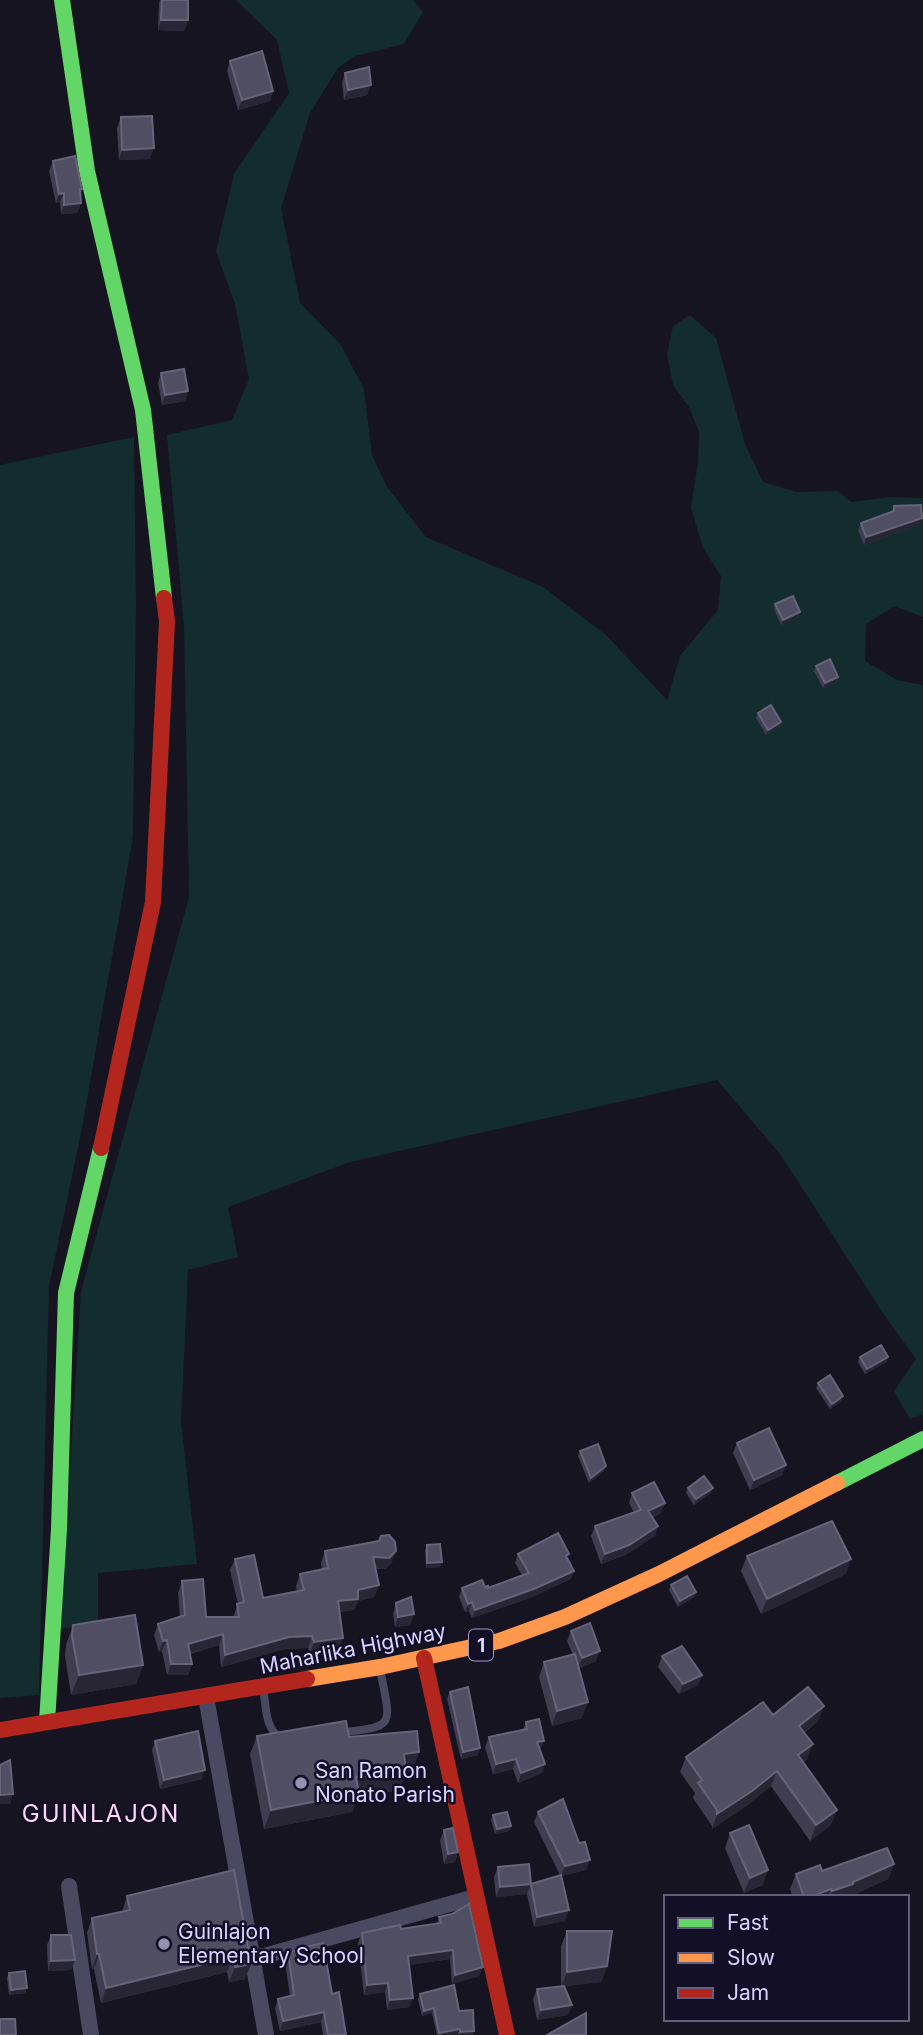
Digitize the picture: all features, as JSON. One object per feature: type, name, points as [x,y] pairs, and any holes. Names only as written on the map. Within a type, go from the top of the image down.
[{"type":"main road","points":[[47,1722],[59,1529],[66,1293],[106,1126],[153,902],[167,621],[143,410],[87,171],[62,0]]},
{"type":"main road","name":"Maharlika Highway","points":[[0,1730],[380,1667],[499,1641],[565,1617],[659,1574],[923,1439]]},
{"type":"main road","points":[[424,1658],[507,2035]]},
{"type":"street","points":[[206,1697],[266,2035]]},
{"type":"street","points":[[69,1886],[91,2035]]},
{"type":"street","points":[[253,1959],[475,1897]]},
{"type":"lane","points":[[327,1735],[377,1728],[384,1723],[389,1712],[380,1667]]},
{"type":"lane","points":[[263,1687],[269,1726],[276,1737],[289,1740]]},
{"type":"green space","points":[[236,0],[413,0],[423,12],[404,44],[355,56],[338,68],[310,113],[281,208],[300,303],[341,345],[364,389],[372,455],[387,487],[426,537],[543,587],[606,635],[667,700],[680,656],[718,610],[721,576],[703,548],[691,508],[698,462],[699,432],[689,407],[673,385],[667,354],[673,326],[690,315],[716,338],[745,444],[763,482],[797,492],[838,491],[851,502],[890,497],[923,498],[923,617],[894,606],[866,624],[865,661],[897,680],[923,685],[923,1414],[910,1419],[894,1391],[916,1359],[780,1154],[717,1080],[350,1162],[228,1207],[238,1257],[188,1270],[181,1422],[197,1564],[98,1573],[98,1623],[60,1629],[81,1291],[189,897],[184,625],[167,435],[232,420],[249,379],[235,304],[216,251],[234,174],[289,93],[277,40]]},
{"type":"green space","points":[[134,437],[136,605],[133,837],[82,1128],[49,1286],[39,1695],[0,1698],[0,465]]},
{"type":"building","points":[[162,0],[188,0],[188,20],[161,20]]},
{"type":"building","points":[[262,51],[273,91],[242,100],[230,61]]},
{"type":"building","points":[[369,67],[371,85],[348,90],[345,73]]},
{"type":"building","points":[[152,116],[154,148],[122,150],[121,117]]},
{"type":"building","points":[[75,156],[82,189],[81,203],[64,205],[64,193],[59,194],[53,161]]},
{"type":"building","points":[[184,369],[188,391],[165,395],[161,373]]},
{"type":"building","points":[[921,505],[922,518],[866,537],[861,523],[894,511],[894,506]]},
{"type":"building","points":[[793,596],[800,612],[783,620],[775,604]]},
{"type":"building","points":[[830,659],[838,677],[825,683],[816,666]]},
{"type":"building","points":[[771,705],[781,722],[768,730],[758,713]]},
{"type":"building","points":[[881,1345],[888,1357],[867,1369],[860,1357]]},
{"type":"building","points":[[830,1375],[843,1396],[832,1404],[818,1383]]},
{"type":"building","points":[[769,1428],[786,1465],[754,1480],[737,1443]]},
{"type":"building","points":[[598,1444],[606,1466],[591,1478],[580,1451]]},
{"type":"building","points":[[704,1476],[713,1488],[696,1499],[688,1488]]},
{"type":"building","points":[[654,1482],[665,1503],[648,1511],[658,1526],[629,1545],[605,1554],[595,1526],[641,1510],[632,1493]]},
{"type":"building","points":[[832,1521],[851,1559],[767,1599],[747,1556]]},
{"type":"building","points":[[558,1533],[574,1571],[475,1610],[472,1602],[468,1604],[462,1588],[482,1580],[488,1588],[529,1573],[518,1554]]},
{"type":"building","points":[[389,1535],[395,1542],[396,1551],[389,1558],[373,1557],[379,1585],[358,1590],[358,1599],[338,1601],[343,1638],[314,1642],[312,1636],[289,1637],[225,1655],[223,1634],[188,1644],[192,1664],[171,1664],[167,1640],[163,1641],[158,1624],[185,1615],[182,1581],[203,1579],[206,1617],[239,1617],[237,1604],[244,1602],[235,1559],[254,1555],[263,1598],[304,1590],[300,1574],[328,1568],[325,1551],[379,1541],[381,1536]]},
{"type":"building","points":[[440,1544],[442,1562],[427,1563],[427,1545]]},
{"type":"building","points":[[687,1576],[696,1592],[680,1601],[671,1585]]},
{"type":"building","points":[[411,1597],[414,1614],[398,1617],[396,1603]]},
{"type":"building","points":[[135,1615],[143,1665],[79,1675],[72,1636],[73,1625]]},
{"type":"building","points":[[590,1623],[600,1651],[582,1658],[571,1631]]},
{"type":"building","points":[[682,1646],[702,1675],[683,1684],[662,1656]]},
{"type":"building","points":[[575,1654],[588,1702],[557,1711],[544,1662]]},
{"type":"building","points":[[468,1687],[480,1748],[463,1752],[450,1692]]},
{"type":"building","points":[[808,1687],[824,1706],[799,1726],[813,1744],[798,1755],[837,1810],[816,1825],[777,1771],[717,1814],[698,1783],[702,1780],[686,1757],[763,1702],[773,1715]]},
{"type":"building","points":[[539,1719],[544,1741],[537,1742],[545,1764],[521,1773],[516,1759],[496,1764],[489,1737],[527,1729],[526,1722]]},
{"type":"building","points":[[346,1721],[349,1737],[417,1731],[419,1752],[404,1754],[406,1772],[356,1777],[359,1793],[271,1810],[257,1736]]},
{"type":"building","points":[[198,1731],[205,1770],[164,1780],[155,1741]]},
{"type":"building","points":[[10,1760],[13,1794],[0,1795],[0,1765]]},
{"type":"building","points":[[563,1799],[579,1843],[585,1842],[590,1860],[565,1866],[538,1812]]},
{"type":"building","points":[[507,1812],[511,1826],[497,1829],[493,1815]]},
{"type":"building","points":[[749,1825],[768,1870],[750,1878],[730,1833]]},
{"type":"building","points":[[453,1828],[458,1852],[448,1854],[444,1830]]},
{"type":"building","points":[[887,1848],[894,1864],[853,1884],[815,1895],[803,1895],[796,1874],[820,1865],[822,1871]]},
{"type":"building","points":[[529,1864],[531,1884],[500,1887],[498,1867]]},
{"type":"building","name":"Guinlajon Elementary School","points":[[234,1870],[251,1964],[235,1967],[233,1957],[106,1988],[97,1954],[92,1918],[130,1910],[127,1896]]},
{"type":"building","points":[[561,1875],[569,1910],[537,1917],[531,1884]]},
{"type":"building","points":[[469,1904],[483,1967],[455,1975],[453,1950],[408,1956],[413,1998],[390,2000],[388,1983],[367,1985],[362,1933],[400,1925],[401,1929],[441,1923],[439,1917],[452,1914]]},
{"type":"building","points":[[567,1931],[612,1931],[607,1966],[567,1972]]},
{"type":"building","points":[[51,1935],[71,1935],[75,1960],[51,1961]]},
{"type":"building","points":[[323,1943],[332,1994],[339,1992],[346,2035],[328,2035],[324,2012],[283,2021],[278,1999],[294,1995],[288,1952],[307,1950],[306,1947]]},
{"type":"building","points":[[25,1971],[27,1988],[11,1990],[9,1973]]},
{"type":"building","points":[[454,1985],[459,2011],[473,2010],[474,2031],[460,2032],[460,2029],[439,2033],[434,2008],[424,2011],[420,1994]]},
{"type":"building","points":[[564,1986],[572,2005],[541,2010],[537,1989]]},
{"type":"building","points":[[586,2013],[586,2035],[547,2035]]},
{"type":"building","points":[[0,2019],[15,2019],[16,2035],[0,2035]]},
{"type":"traffic: fast","points":[[62,0],[87,171],[143,410],[164,598]]},
{"type":"traffic: fast","points":[[47,1722],[59,1529],[66,1293],[101,1148]]},
{"type":"traffic: fast","points":[[837,1483],[923,1439]]},
{"type":"traffic: slow","points":[[307,1679],[380,1667],[499,1641],[565,1617],[659,1574],[837,1483]]},
{"type":"traffic: jam","points":[[101,1148],[153,902],[167,621],[164,598]]},
{"type":"traffic: jam","points":[[424,1658],[507,2035]]},
{"type":"traffic: jam","points":[[0,1730],[307,1679]]},
{"type":"place","name":"San Ramon Nonato Parish","points":[[301,1783]]},
{"type":"place","name":"Guinlajon Elementary School","points":[[164,1944]]},
{"type":"district","name":"GUINLAJON","points":[[101,1814]]}]
